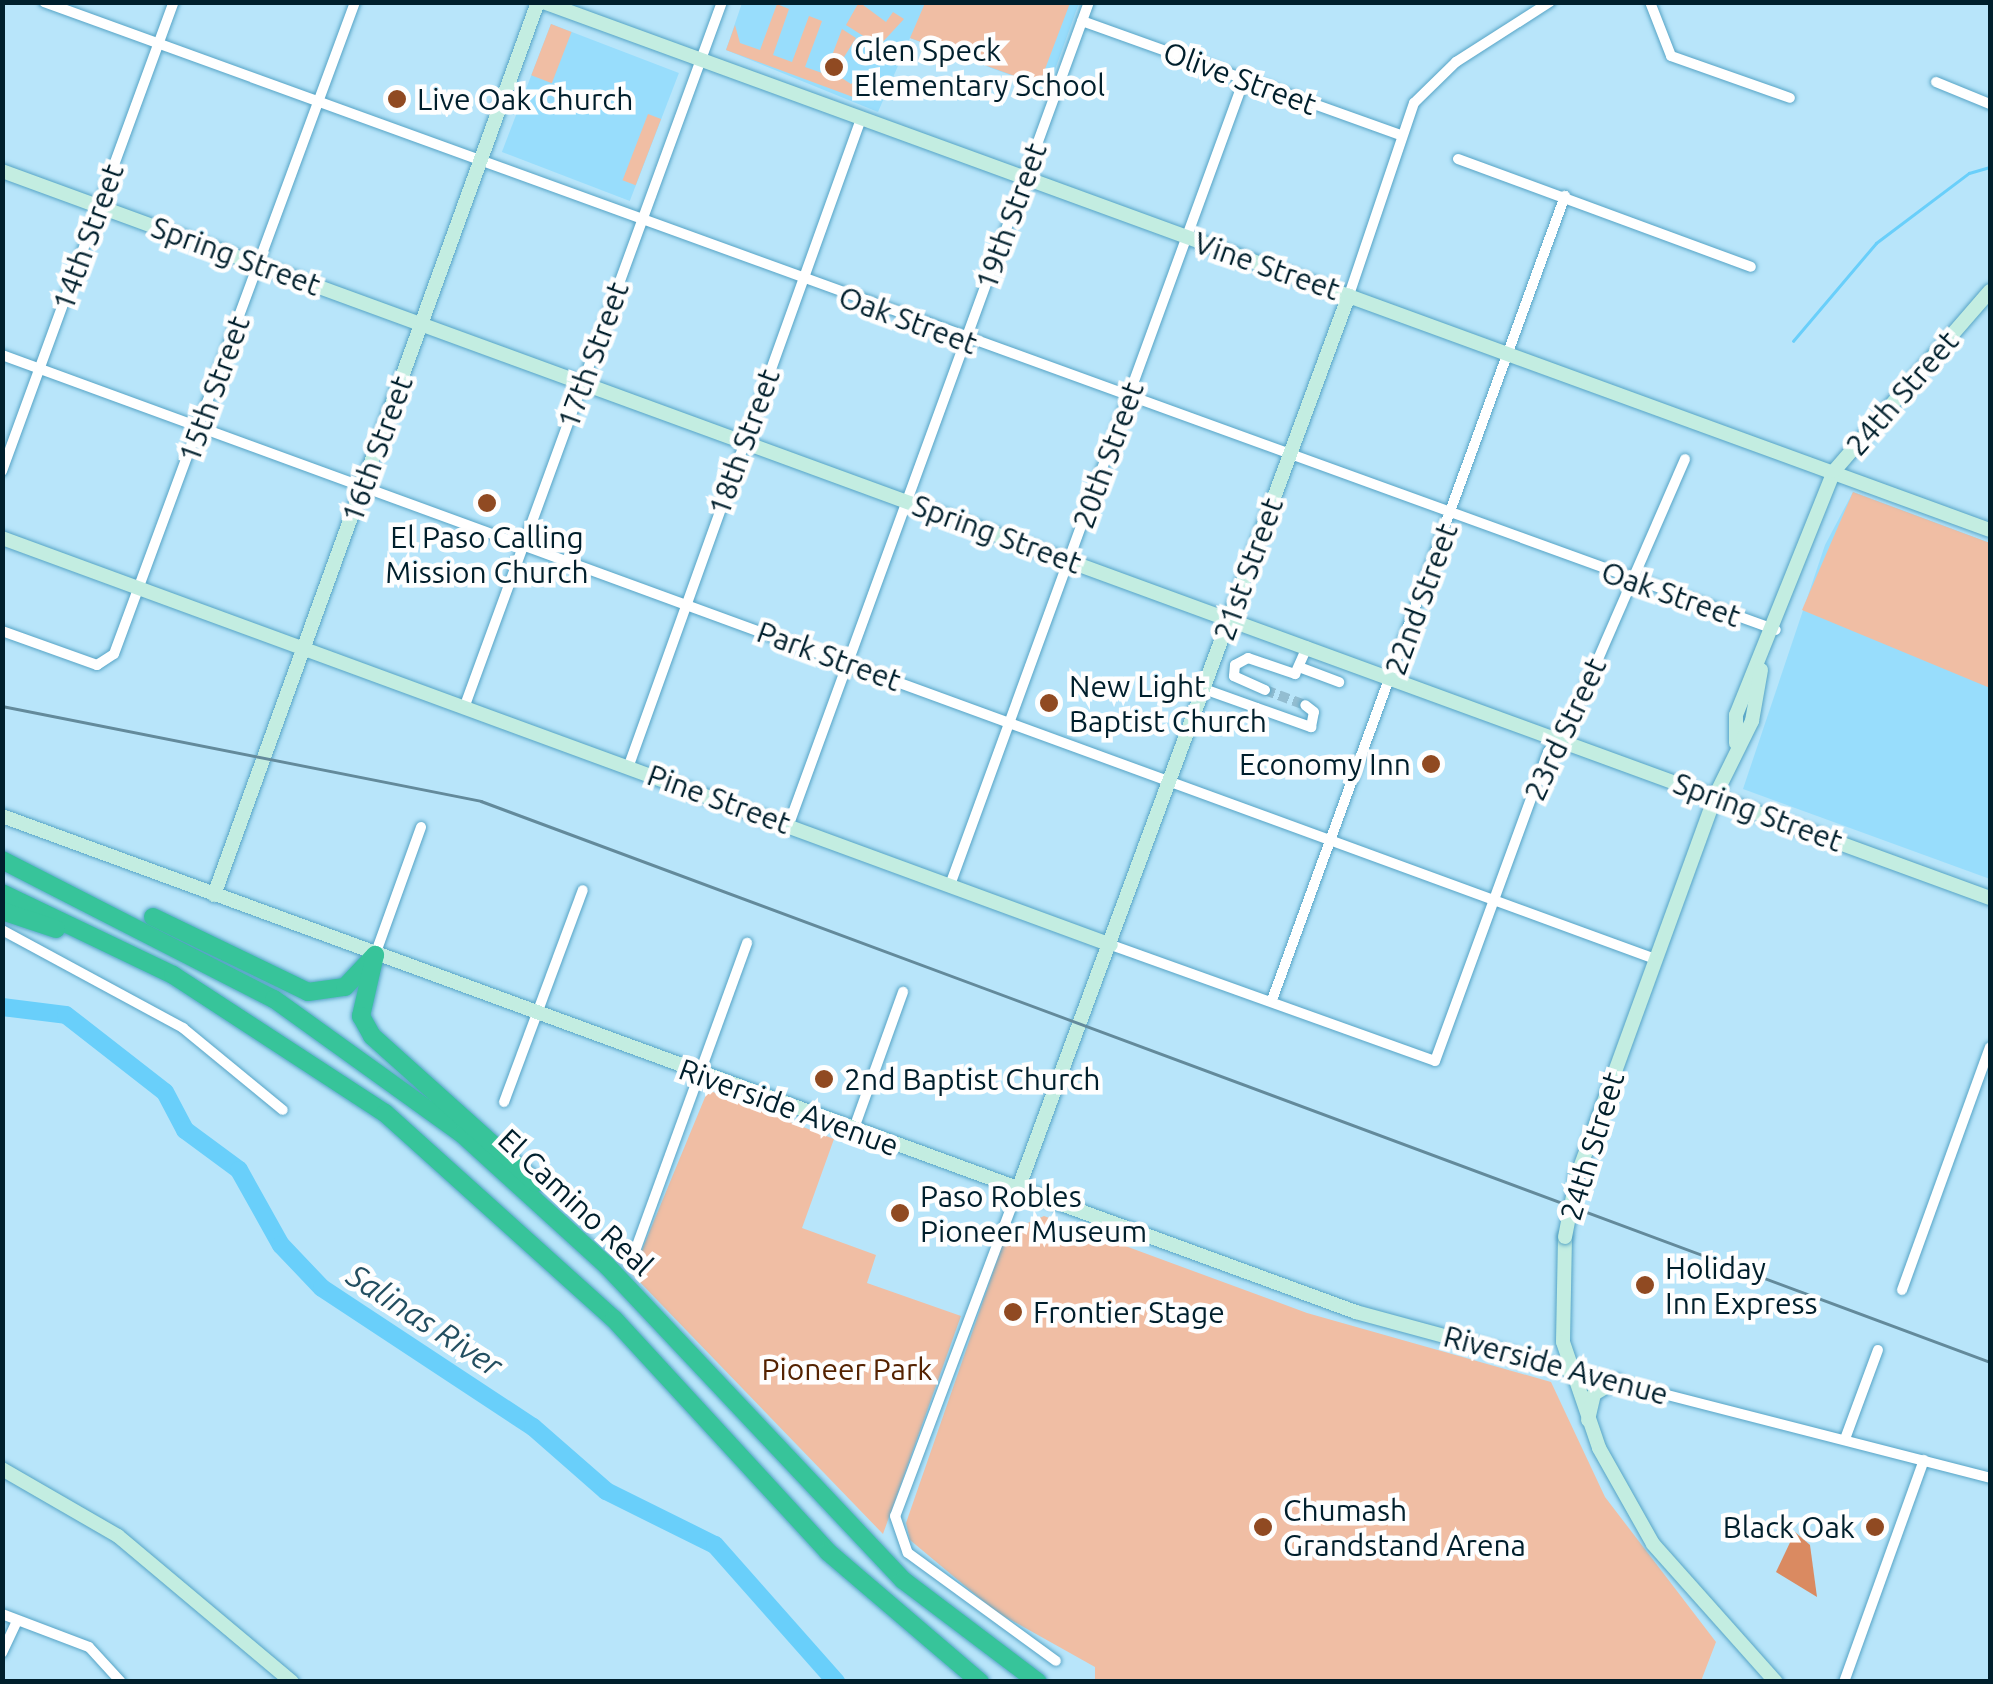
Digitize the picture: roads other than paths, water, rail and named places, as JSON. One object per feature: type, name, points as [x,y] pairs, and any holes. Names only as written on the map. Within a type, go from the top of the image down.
[{"type":"highway","name":"El Camino Real","points":[[2,860],[65,885],[196,953],[369,1062],[530,1192],[669,1331],[903,1580],[1038,1682]]},
{"type":"highway","points":[[65,885],[308,992],[344,987],[375,955]]},
{"type":"highway","name":"El Camino Real","points":[[2,893],[173,975],[313,1062],[478,1189],[614,1319],[828,1552],[980,1682]]},
{"type":"highway","points":[[2,911],[173,975]]},
{"type":"highway","points":[[375,955],[361,1016],[372,1036],[574,1220],[669,1331]]},
{"type":"main road","name":"Vine Street","points":[[540,2],[1186,238],[1512,352],[1990,530]]},
{"type":"main road","name":"16th Street","points":[[214,895],[540,2]]},
{"type":"main road","name":"Spring Street","points":[[2,171],[1990,898]]},
{"type":"main road","name":"21st Street","points":[[1017,1192],[1349,295]]},
{"type":"main road","name":"24th Street","points":[[1776,1682],[1654,1544],[1588,1420],[1569,1370],[1565,1236],[1577,1176],[1736,744],[1736,715],[1761,670],[1834,472],[1988,298]]},
{"type":"main road","name":"Pine Street","points":[[2,538],[1111,945]]},
{"type":"main road","name":"Riverside Avenue","points":[[2,816],[1017,1192],[1356,1312],[1569,1370]]},
{"type":"main road","points":[[1588,1420],[1594,1394],[1616,1381]]},
{"type":"main road","points":[[2,1469],[118,1536],[292,1682]]},
{"type":"street","name":"Oak Street","points":[[44,2],[965,342],[1776,630]]},
{"type":"street","name":"14th Street","points":[[2,471],[174,2]]},
{"type":"street","name":"15th Street","points":[[2,631],[89,663],[110,660],[355,2]]},
{"type":"street","name":"17th Street","points":[[464,708],[722,2]]},
{"type":"street","name":"19th Street","points":[[789,824],[1090,2]]},
{"type":"street","name":"21st Street","points":[[1349,295],[1398,134],[1440,75],[1550,2]]},
{"type":"street","points":[[1650,2],[1672,56],[1790,98]]},
{"type":"street","name":"Olive Street","points":[[1082,22],[1398,134]]},
{"type":"street","name":"20th Street","points":[[950,886],[1244,80]]},
{"type":"street","points":[[1936,82],[1990,104]]},
{"type":"street","name":"18th Street","points":[[628,765],[862,119]]},
{"type":"street","points":[[1458,159],[1751,267]]},
{"type":"street","name":"22nd Street","points":[[1272,1000],[1512,352],[1564,196]]},
{"type":"street","name":"Park Street","points":[[2,354],[1655,959]]},
{"type":"street","name":"23rd Street","points":[[1435,1061],[1558,738],[1684,459]]},
{"type":"street","points":[[1219,648],[1292,674],[1307,647]]},
{"type":"street","points":[[1248,658],[1234,676],[1265,690]]},
{"type":"street","points":[[1299,667],[1339,682]]},
{"type":"street","points":[[1204,689],[1311,726],[1316,717],[1304,706]]},
{"type":"street","points":[[375,955],[421,827]]},
{"type":"street","points":[[504,1102],[583,890]]},
{"type":"street","points":[[2,930],[183,1028],[283,1110]]},
{"type":"street","points":[[634,1251],[747,943]]},
{"type":"street","name":"Pine Street","points":[[1111,945],[1435,1061]]},
{"type":"street","points":[[854,1131],[903,992]]},
{"type":"street","points":[[1902,1290],[1990,1047]]},
{"type":"street","points":[[1017,1192],[895,1516],[908,1552],[1056,1661]]},
{"type":"street","points":[[1846,1439],[1878,1350]]},
{"type":"street","name":"Riverside Avenue","points":[[1569,1370],[1990,1478]]},
{"type":"street","points":[[1844,1682],[1924,1460]]},
{"type":"street","points":[[2,1614],[89,1647],[121,1682]]},
{"type":"street","points":[[2,1653],[17,1621]]},
{"type":"waterway","points":[[1793,341],[1876,243],[1969,173],[1990,167]]},
{"type":"waterway","name":"Salinas River","points":[[2,1007],[66,1015],[165,1092],[185,1130],[239,1170],[281,1245],[322,1288],[533,1427],[606,1491],[715,1545],[836,1682]]},
{"type":"tunnel","points":[[1265,690],[1305,705]]},
{"type":"railway","points":[[2,706],[481,801],[1990,1362]]},
{"type":"place","name":"Glen Speck Elementary School","points":[[834,67]]},
{"type":"place","name":"Live Oak Church","points":[[397,99]]},
{"type":"place","name":"El Paso Calling Mission Church","points":[[487,503]]},
{"type":"place","name":"New Light Baptist Church","points":[[1049,703]]},
{"type":"place","name":"Economy Inn","points":[[1431,764]]},
{"type":"place","name":"2nd Baptist Church","points":[[824,1079]]},
{"type":"place","name":"Paso Robles Pioneer Museum","points":[[900,1213]]},
{"type":"place","name":"Holiday Inn Express","points":[[1645,1285]]},
{"type":"place","name":"Frontier Stage","points":[[1013,1312]]},
{"type":"place","name":"Chumash Grandstand Arena","points":[[1263,1527]]},
{"type":"place","name":"Black Oak","points":[[1875,1527]]},
{"type":"park label","name":"Pioneer Park","points":[[847,1369]]}]
